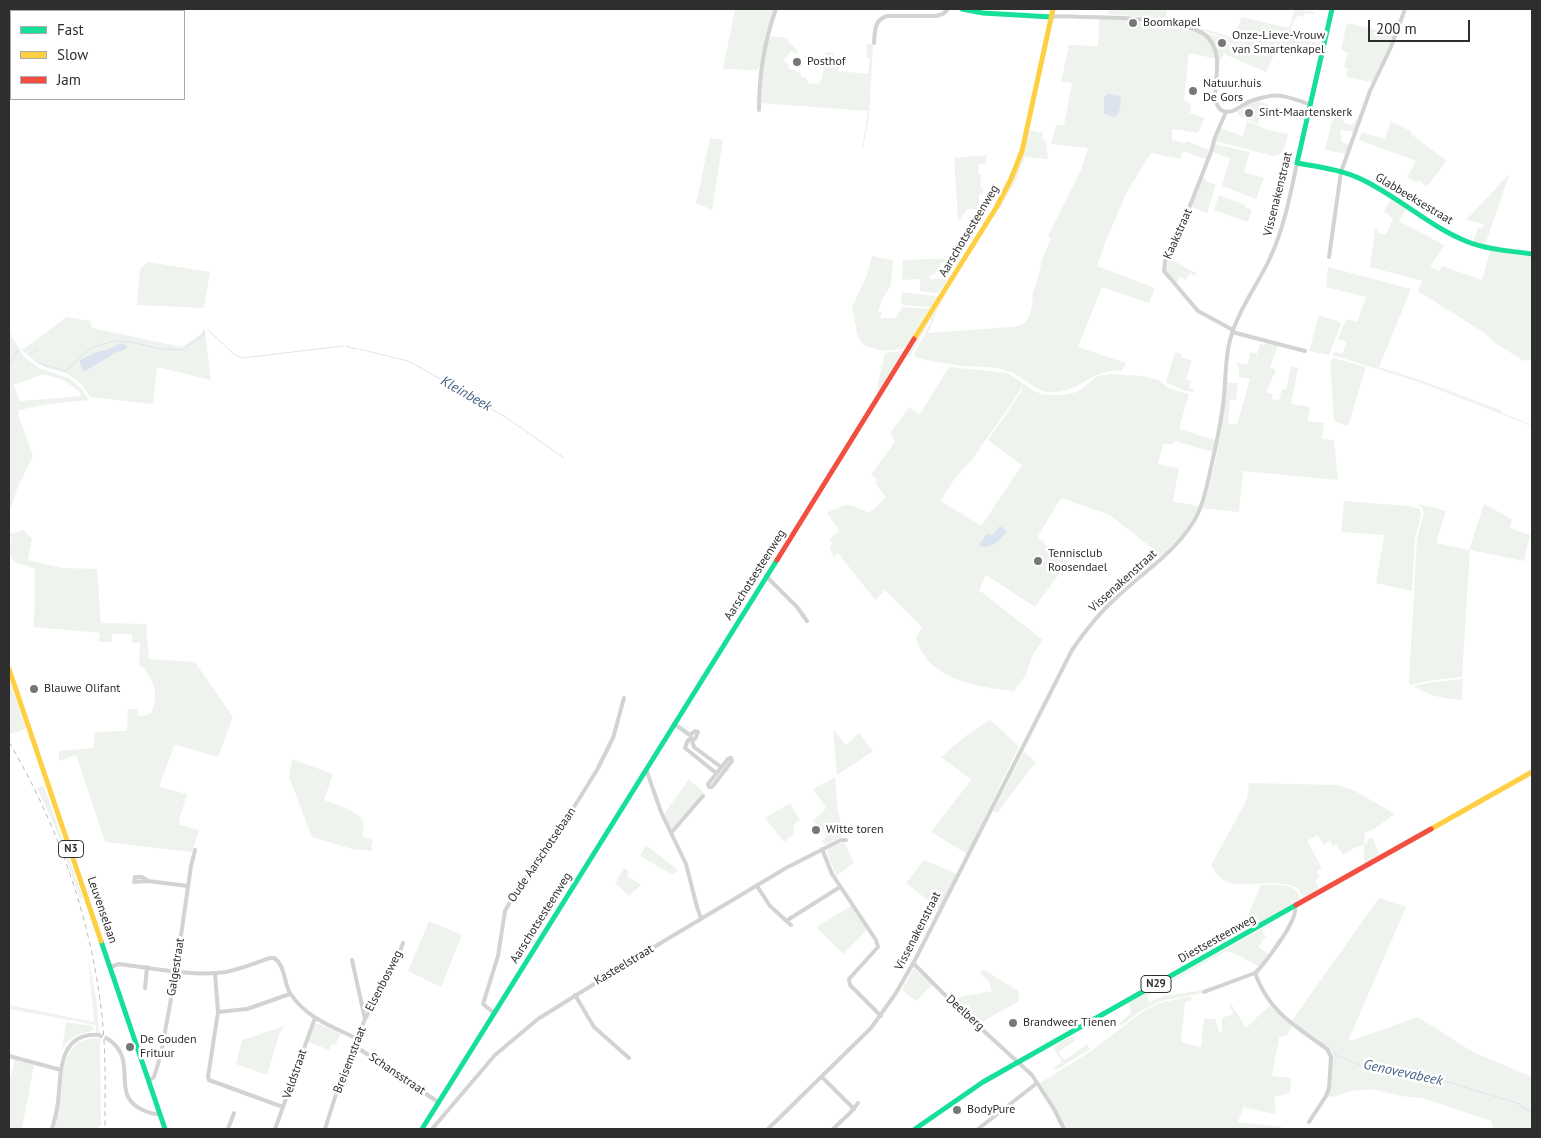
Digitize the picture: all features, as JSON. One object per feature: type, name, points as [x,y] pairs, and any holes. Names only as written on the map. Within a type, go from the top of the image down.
[{"type":"main road","points":[[962,9],[983,13],[1051,17]]},
{"type":"main road","name":"Aarschotsesteenweg","points":[[422,1129],[1007,189],[1024,145],[1053,9]]},
{"type":"main road","name":"Vissenakenstraat","points":[[1297,163],[1332,9]]},
{"type":"main road","name":"Glabbeeksestraat","points":[[1297,163],[1340,172],[1370,184],[1460,239],[1486,248],[1532,254]]},
{"type":"main road","name":"Leuvenselaan","points":[[9,669],[165,1129]]},
{"type":"main road","name":"Diestsesteenweg","points":[[915,1129],[967,1092],[1017,1063],[1532,772]]},
{"type":"street","points":[[759,110],[760,71],[767,34],[776,9]]},
{"type":"street","points":[[874,43],[876,25],[882,17],[936,16],[943,14],[948,9]]},
{"type":"street","points":[[1329,257],[1340,172],[1370,91],[1392,47],[1405,9]]},
{"type":"street","points":[[1051,17],[1140,18],[1192,28],[1211,40],[1216,51],[1218,65],[1215,100],[1217,106],[1226,112],[1274,94],[1310,104]]},
{"type":"street","name":"Kaakstraat","points":[[1226,112],[1215,137],[1192,203],[1164,268],[1165,273],[1198,311],[1233,331]]},
{"type":"street","name":"Vissenakenstraat","points":[[768,1129],[863,1038],[881,1016],[914,963],[1072,650],[1089,626],[1112,602],[1171,551],[1183,538],[1198,514],[1205,495],[1221,418],[1226,363],[1233,331],[1279,238],[1297,163]]},
{"type":"street","points":[[1233,331],[1304,351]]},
{"type":"street","points":[[766,576],[797,607],[807,621]]},
{"type":"street","name":"Oude Aarschotsebaan","points":[[494,1013],[483,1004],[498,956],[505,911],[515,893],[564,824],[597,770],[613,738],[624,698]]},
{"type":"street","points":[[674,724],[690,737],[694,746],[721,767]]},
{"type":"street","points":[[690,737],[685,748],[716,773]]},
{"type":"street","points":[[731,758],[732,761],[712,787],[709,787],[708,784],[721,767],[731,758]]},
{"type":"street","points":[[646,770],[671,833],[686,864],[701,918]]},
{"type":"street","points":[[671,833],[703,796]]},
{"type":"street","name":"Kasteelstraat","points":[[432,1129],[495,1055],[538,1019],[701,918],[801,860],[841,840],[846,840]]},
{"type":"street","points":[[822,849],[832,874],[876,940],[875,951],[848,982],[881,1016]]},
{"type":"street","name":"Galgestraat","points":[[149,1081],[154,1077],[161,1054],[195,850]]},
{"type":"street","points":[[148,881],[188,886]]},
{"type":"street","points":[[757,886],[770,906],[791,925]]},
{"type":"street","points":[[786,921],[840,887]]},
{"type":"street","points":[[1204,992],[1255,973],[1282,939],[1296,912],[1295,906]]},
{"type":"street","points":[[877,944],[882,942]]},
{"type":"street","name":"Elsenbosweg","points":[[365,1020],[395,965],[403,943]]},
{"type":"street","points":[[110,966],[119,964],[216,973],[238,969],[274,958],[280,965],[290,994],[315,1018],[358,1039]]},
{"type":"street","name":"Breisemstraat","points":[[325,1129],[344,1069],[365,1020],[352,960]]},
{"type":"street","name":"Deelberg","points":[[914,963],[952,1002],[1032,1075],[1064,1129]]},
{"type":"street","points":[[145,988],[147,967]]},
{"type":"street","points":[[216,973],[218,1012],[209,1080],[283,1107]]},
{"type":"street","points":[[1255,973],[1267,999],[1275,1010],[1327,1049],[1331,1055],[1328,1093],[1309,1122]]},
{"type":"street","points":[[218,1012],[247,1009],[290,994]]},
{"type":"street","points":[[575,995],[594,1027],[628,1058]]},
{"type":"street","name":"Veldstraat","points":[[275,1129],[315,1018]]},
{"type":"street","points":[[52,1129],[58,1102],[61,1070],[68,1048],[74,1041],[85,1036],[99,1035]]},
{"type":"street","points":[[108,1040],[116,1045],[123,1056],[126,1092],[131,1103],[138,1108],[154,1114],[160,1114]]},
{"type":"street","name":"Schansstraat","points":[[355,1046],[438,1102]]},
{"type":"street","points":[[9,1056],[61,1070]]},
{"type":"street","points":[[822,1077],[854,1109]]},
{"type":"street","points":[[978,1129],[1037,1084]]},
{"type":"street","points":[[833,1129],[858,1103]]},
{"type":"street","points":[[228,1129],[234,1113]]},
{"type":"shaded area","points":[[142,9],[142,10],[15,10]]},
{"type":"shaded area","points":[[735,9],[775,9],[766,35],[761,65],[757,70],[723,69]]},
{"type":"shaded area","points":[[1109,9],[1167,9],[1166,21],[1108,14]]},
{"type":"shaded area","points":[[1295,9],[1315,12],[1314,14],[1305,13],[1303,17],[1299,15],[1294,20],[1291,29],[1294,29],[1295,32],[1310,35],[1310,41],[1318,43],[1320,35],[1325,36],[1321,53],[1279,44],[1266,72],[1224,54],[1220,61],[1217,47],[1219,46],[1206,33],[1226,38],[1188,26],[1216,32],[1232,38],[1242,17],[1289,28]]},
{"type":"shaded area","points":[[1099,18],[1156,22],[1186,28],[1207,38],[1212,45],[1217,59],[1189,53],[1184,100],[1191,104],[1190,113],[1204,118],[1198,133],[1172,129],[1172,140],[1186,143],[1187,141],[1210,150],[1207,160],[1183,151],[1180,159],[1151,153],[1127,192],[1097,266],[1155,288],[1149,303],[1102,287],[1078,347],[1126,363],[1122,371],[1102,373],[1070,389],[1050,392],[1039,389],[1018,375],[1001,369],[963,366],[917,358],[914,356],[915,352],[931,319],[910,356],[907,355],[949,288],[928,333],[1012,327],[1019,326],[1028,319],[1033,289],[1035,289],[1042,260],[1051,238],[1048,236],[1081,170],[1088,148],[1051,144],[1056,125],[1064,125],[1072,83],[1061,82],[1069,45],[1098,46]]},
{"type":"shaded area","points":[[1347,23],[1396,34],[1372,82],[1346,77],[1348,68],[1344,67],[1348,53],[1341,50]]},
{"type":"shaded area","points":[[771,36],[786,38],[798,52],[795,54],[791,51],[783,61],[789,65],[788,68],[801,73],[802,77],[805,77],[810,85],[812,83],[819,84],[822,79],[826,52],[834,53],[834,57],[839,58],[838,71],[868,74],[870,58],[866,58],[867,43],[873,44],[869,118],[863,149],[868,111],[760,103],[762,73],[768,39]]},
{"type":"shaded area","points":[[1107,94],[1120,96],[1120,108],[1115,117],[1104,114],[1104,98]]},
{"type":"shaded area","points":[[1259,101],[1267,104],[1269,107],[1267,112],[1262,112],[1258,124],[1239,116],[1237,112],[1248,104]]},
{"type":"shaded area","points":[[1337,109],[1345,111],[1343,122],[1352,125],[1356,119],[1359,121],[1355,132],[1341,130],[1341,139],[1350,145],[1347,154],[1325,150],[1332,120],[1334,120]]},
{"type":"shaded area","points":[[1247,121],[1268,130],[1288,134],[1286,145],[1281,154],[1274,156],[1215,141],[1220,128],[1243,136]]},
{"type":"shaded area","points":[[1391,121],[1412,132],[1411,134],[1447,161],[1427,186],[1418,180],[1416,182],[1407,177],[1416,161],[1359,140],[1362,132],[1385,139]]},
{"type":"shaded area","points":[[1029,130],[1043,133],[1042,140],[1046,141],[1048,159],[1025,157],[1016,180],[1000,209],[998,208],[1022,156]]},
{"type":"shaded area","points":[[710,138],[723,140],[712,210],[696,203]]},
{"type":"shaded area","points":[[1214,144],[1250,152],[1244,172],[1264,178],[1256,199],[1222,186],[1230,158],[1212,152]]},
{"type":"shaded area","points":[[987,155],[986,164],[979,164],[978,174],[981,175],[980,187],[983,188],[983,194],[979,195],[979,209],[967,209],[960,221],[958,219],[954,158]]},
{"type":"shaded area","points":[[1510,173],[1485,245],[1473,242],[1478,228],[1482,229],[1484,225],[1466,220]]},
{"type":"shaded area","points":[[1202,177],[1216,185],[1207,213],[1191,207]]},
{"type":"shaded area","points":[[1219,195],[1245,205],[1245,207],[1252,210],[1248,222],[1214,210]]},
{"type":"shaded area","points":[[1391,200],[1406,209],[1399,221],[1444,245],[1430,267],[1439,271],[1442,266],[1482,280],[1490,251],[1532,256],[1532,359],[1524,361],[1495,343],[1486,334],[1418,291],[1422,281],[1370,267],[1375,228],[1378,229],[1378,233],[1386,235],[1393,219],[1384,211]]},
{"type":"shaded area","points":[[872,256],[893,260],[891,285],[878,311],[882,313],[880,318],[895,318],[903,307],[929,309],[905,348],[888,351],[880,350],[865,346],[858,338],[852,307],[867,275]]},
{"type":"shaded area","points":[[961,258],[956,266],[946,262],[941,263],[935,274],[929,276],[930,279],[948,279],[938,293],[920,291],[920,279],[902,280],[903,260]]},
{"type":"shaded area","points":[[1168,258],[1196,273],[1195,276],[1190,273],[1186,280],[1180,277],[1176,285],[1167,273]]},
{"type":"shaded area","points":[[148,262],[210,272],[204,308],[137,305],[140,269]]},
{"type":"shaded area","points":[[1328,267],[1411,289],[1379,367],[1500,410],[1502,413],[1532,426],[1419,382],[1333,355],[1334,351],[1342,354],[1347,342],[1338,339],[1346,319],[1357,322],[1366,297],[1326,287]]},
{"type":"shaded area","points":[[902,292],[937,296],[931,307],[904,305],[901,304]]},
{"type":"shaded area","points":[[1319,315],[1341,324],[1329,355],[1309,351]]},
{"type":"shaded area","points":[[67,317],[90,321],[92,328],[182,347],[205,331],[211,380],[157,367],[153,404],[90,397],[83,386],[72,377],[66,373],[44,367],[23,349]]},
{"type":"shaded area","points":[[9,331],[24,357],[41,369],[69,378],[82,389],[89,400],[49,404],[19,410],[18,414],[33,456],[17,489],[9,513]],"holes":[[[40,375],[58,378],[69,384],[82,396],[20,401],[14,385]]]},
{"type":"shaded area","points":[[122,343],[127,346],[125,350],[117,352],[85,371],[82,368],[80,360]]},
{"type":"shaded area","points":[[1266,343],[1278,346],[1270,367],[1276,370],[1266,392],[1273,395],[1272,399],[1279,400],[1282,389],[1286,389],[1291,366],[1298,368],[1291,404],[1310,407],[1307,421],[1324,423],[1322,439],[1334,440],[1338,480],[1243,471],[1239,512],[1203,508],[1218,446],[1227,382],[1238,383],[1236,400],[1230,400],[1228,423],[1237,425],[1250,379],[1239,377],[1239,366],[1237,363],[1248,364],[1250,352],[1257,354],[1260,344],[1264,345]]},
{"type":"shaded area","points":[[903,351],[879,391],[876,391],[885,353]]},
{"type":"shaded area","points":[[1175,352],[1182,354],[1181,357],[1192,361],[1186,380],[1191,381],[1189,388],[1194,389],[1193,392],[1182,390],[1166,382]]},
{"type":"shaded area","points":[[1333,358],[1366,367],[1348,426],[1334,421],[1330,362]]},
{"type":"shaded area","points":[[949,367],[1008,373],[1031,389],[1041,394],[1049,395],[1077,392],[1098,376],[1111,374],[1142,376],[1159,380],[1168,388],[1189,394],[1179,429],[1215,440],[1213,452],[1175,441],[1173,444],[1163,444],[1158,464],[1179,468],[1173,502],[1199,507],[1185,531],[1162,556],[1110,515],[1061,498],[1037,538],[1059,552],[1057,555],[1068,562],[1035,607],[986,575],[979,590],[1043,640],[1033,654],[1026,675],[1014,691],[985,687],[955,679],[942,672],[930,663],[922,652],[916,637],[922,627],[885,590],[875,600],[838,553],[833,558],[830,547],[833,543],[829,540],[839,530],[827,513],[848,505],[869,513],[886,497],[875,483],[877,480],[871,474],[895,442],[890,433],[909,407],[920,414]],"holes":[[[1023,389],[988,440],[1022,465],[981,526],[941,501],[933,513],[955,478],[971,461]]]},
{"type":"shaded area","points":[[1344,501],[1410,506],[1420,509],[1421,515],[1415,539],[1412,591],[1376,583],[1384,535],[1341,532]]},
{"type":"shaded area","points":[[1484,504],[1512,519],[1510,528],[1530,535],[1524,561],[1470,550],[1462,677],[1411,685],[1409,682],[1417,538],[1424,512],[1417,505],[1446,511],[1436,543],[1469,550]]},
{"type":"shaded area","points":[[1000,526],[1007,531],[998,541],[988,546],[978,546],[987,534],[992,535]]},
{"type":"shaded area","points":[[9,527],[11,534],[24,530],[32,539],[28,560],[62,568],[97,569],[101,623],[146,624],[149,659],[195,662],[233,717],[218,757],[174,746],[159,787],[187,794],[179,821],[180,825],[199,830],[192,852],[105,842],[76,755],[59,761],[59,751],[93,748],[95,732],[127,731],[128,709],[137,709],[138,716],[144,716],[152,712],[155,688],[143,667],[139,667],[140,643],[132,643],[132,634],[112,634],[112,642],[99,642],[100,633],[34,627],[35,569],[15,562],[9,554],[11,543]]},
{"type":"shaded area","points":[[9,678],[26,729],[9,734]]},
{"type":"shaded area","points":[[1463,679],[1462,700],[1431,695],[1414,686],[1434,682]]},
{"type":"shaded area","points":[[990,720],[1019,746],[967,854],[931,832],[971,780],[941,757],[968,734]]},
{"type":"shaded area","points":[[833,729],[846,745],[859,733],[873,751],[837,775]]},
{"type":"shaded area","points":[[1024,752],[1036,762],[997,813],[993,811]]},
{"type":"shaded area","points":[[292,759],[333,774],[324,800],[346,808],[361,817],[363,821],[363,837],[373,840],[371,851],[352,849],[312,837],[289,777]]},
{"type":"shaded area","points":[[835,777],[837,805],[843,836],[826,845],[822,842],[827,835],[813,821],[826,808],[813,789]]},
{"type":"shaded area","points":[[689,779],[704,793],[671,831],[664,814]]},
{"type":"shaded area","points":[[1249,783],[1338,785],[1355,791],[1395,814],[1365,833],[1364,843],[1367,844],[1368,839],[1373,838],[1379,855],[1364,864],[1364,845],[1354,848],[1343,855],[1336,844],[1333,846],[1330,841],[1323,845],[1318,835],[1307,841],[1322,868],[1317,871],[1320,877],[1315,880],[1319,889],[1303,898],[1298,888],[1289,885],[1231,883],[1220,877],[1211,865],[1247,799]]},
{"type":"shaded area","points":[[44,786],[83,898],[80,899],[56,829],[37,788]]},
{"type":"shaded area","points":[[790,803],[800,820],[795,823],[793,835],[784,842],[765,818]]},
{"type":"shaded area","points":[[843,842],[854,863],[836,876],[827,853],[828,849]]},
{"type":"shaded area","points":[[646,845],[678,870],[673,875],[640,856]]},
{"type":"shaded area","points":[[924,860],[957,874],[939,909],[906,883]]},
{"type":"shaded area","points":[[624,868],[629,872],[627,876],[641,885],[629,896],[615,883]]},
{"type":"shaded area","points":[[1261,885],[1290,887],[1295,890],[1300,899],[1240,934]]},
{"type":"shaded area","points":[[1379,898],[1406,907],[1349,1039],[1350,1041],[1418,1017],[1473,1052],[1532,1077],[1532,1129],[1493,1129],[1491,1121],[1426,1099],[1401,1096],[1371,1089],[1351,1091],[1333,1097],[1328,1096],[1333,1051],[1291,1022]]},
{"type":"shaded area","points":[[851,906],[867,930],[843,954],[816,927]]},
{"type":"shaded area","points":[[429,921],[462,935],[441,987],[408,971]]},
{"type":"shaded area","points":[[1274,922],[1262,930],[1266,937],[1261,940],[1262,942],[1258,947],[1269,954],[1259,967],[1238,955],[1226,951],[1148,995],[1148,1002],[1164,996],[1197,991],[1231,981],[1198,994],[1160,1001],[1139,1012],[1121,1026],[1120,1023],[1131,1013],[1128,1003]]},
{"type":"shaded area","points":[[88,956],[97,1004],[99,1033],[96,1033],[96,1025],[9,1009],[9,1005],[94,1022]]},
{"type":"shaded area","points":[[914,968],[932,985],[916,1001],[902,990]]},
{"type":"shaded area","points":[[983,969],[1018,991],[1019,1001],[980,1023],[953,998],[992,991],[988,980],[980,973]]},
{"type":"shaded area","points":[[1191,996],[1192,1000],[1185,1002],[1181,1042],[1201,1047],[1204,1019],[1215,1019],[1219,1032],[1222,1032],[1222,1018],[1233,1014],[1229,1002],[1246,1028],[1270,1006],[1292,1026],[1286,1036],[1279,1038],[1272,1076],[1291,1078],[1290,1093],[1274,1097],[1276,1114],[1245,1108],[1244,1105],[1238,1122],[1282,1127],[1282,1129],[1066,1129],[1040,1083],[1094,1049],[1142,1012],[1160,1003]]},
{"type":"shaded area","points":[[66,1022],[92,1026],[94,1030],[73,1038],[62,1049]]},
{"type":"shaded area","points":[[315,1024],[341,1034],[335,1045],[332,1044],[329,1050],[308,1042]]},
{"type":"shaded area","points":[[285,1026],[280,1032],[267,1075],[236,1064],[242,1040]]},
{"type":"shaded area","points":[[1073,1035],[1075,1041],[1058,1052],[1064,1060],[1087,1044],[1090,1049],[1056,1070],[1054,1068],[1062,1062],[1053,1047]]},
{"type":"shaded area","points":[[100,1038],[101,1126],[98,1126],[98,1129],[54,1129],[66,1060],[71,1050],[78,1043]]},
{"type":"shaded area","points":[[15,1060],[34,1065],[22,1129],[9,1129],[9,1082]]},
{"type":"waterway","name":"Kleinbeek","points":[[22,349],[38,363],[66,371],[89,349],[113,341],[132,342],[161,349],[182,350],[203,336],[204,330]]},
{"type":"waterway","name":"Kleinbeek","points":[[208,330],[235,355],[242,358],[343,346]]},
{"type":"waterway","name":"Kleinbeek","points":[[346,346],[356,349]]},
{"type":"waterway","name":"Kleinbeek","points":[[359,349],[408,361],[416,365],[504,416],[564,458]]},
{"type":"waterway","name":"Kleinbeek","points":[[9,365],[18,350]]},
{"type":"waterway","points":[[29,354],[37,350]]},
{"type":"waterway","name":"Kleinbeek","points":[[9,389],[9,398]]},
{"type":"waterway","name":"Genovevabeek","points":[[1271,951],[1279,939]]},
{"type":"waterway","name":"Genovevabeek","points":[[1258,975],[1261,968]]},
{"type":"waterway","name":"Genovevabeek","points":[[1294,1023],[1325,1045]]},
{"type":"waterway","name":"Genovevabeek","points":[[1328,1048],[1338,1056],[1370,1069],[1385,1072],[1403,1072],[1448,1082],[1520,1104],[1523,1108],[1532,1111]]},
{"type":"tunnel","points":[[99,1035],[108,1039]]},
{"type":"railway","points":[[9,742],[44,809],[59,844],[83,915],[92,952],[103,1027],[105,1129]]},
{"type":"traffic: fast","points":[[962,9],[983,13],[1051,17]]},
{"type":"traffic: fast","points":[[1332,9],[1297,163],[1339,171],[1363,180],[1390,195],[1441,229],[1468,242],[1492,249],[1532,254]]},
{"type":"traffic: fast","points":[[422,1129],[777,560]]},
{"type":"traffic: fast","points":[[915,1129],[983,1082],[1296,905]]},
{"type":"traffic: fast","points":[[101,941],[165,1129]]},
{"type":"traffic: slow","points":[[914,339],[996,208],[1011,179],[1022,151],[1053,9]]},
{"type":"traffic: slow","points":[[9,669],[101,941]]},
{"type":"traffic: slow","points":[[1431,829],[1532,772]]},
{"type":"traffic: jam","points":[[777,560],[914,339]]},
{"type":"traffic: jam","points":[[1296,905],[1431,829]]},
{"type":"place","name":"Boomkapel","points":[[1133,23]]},
{"type":"place","name":"Onze-Lieve-Vrouw van Smartenkapel","points":[[1222,43]]},
{"type":"place","name":"Posthof","points":[[797,62]]},
{"type":"place","name":"Natuur.huis De Gors","points":[[1193,91]]},
{"type":"place","name":"Sint-Maartenskerk","points":[[1249,113]]},
{"type":"place","name":"Tennisclub Roosendael","points":[[1038,561]]},
{"type":"place","name":"Blauwe Olifant","points":[[34,689]]},
{"type":"place","name":"Witte toren","points":[[816,830]]},
{"type":"place","name":"Brandweer Tienen","points":[[1013,1023]]},
{"type":"place","name":"De Gouden Frituur","points":[[130,1047]]},
{"type":"place","name":"BodyPure","points":[[957,1110]]}]
